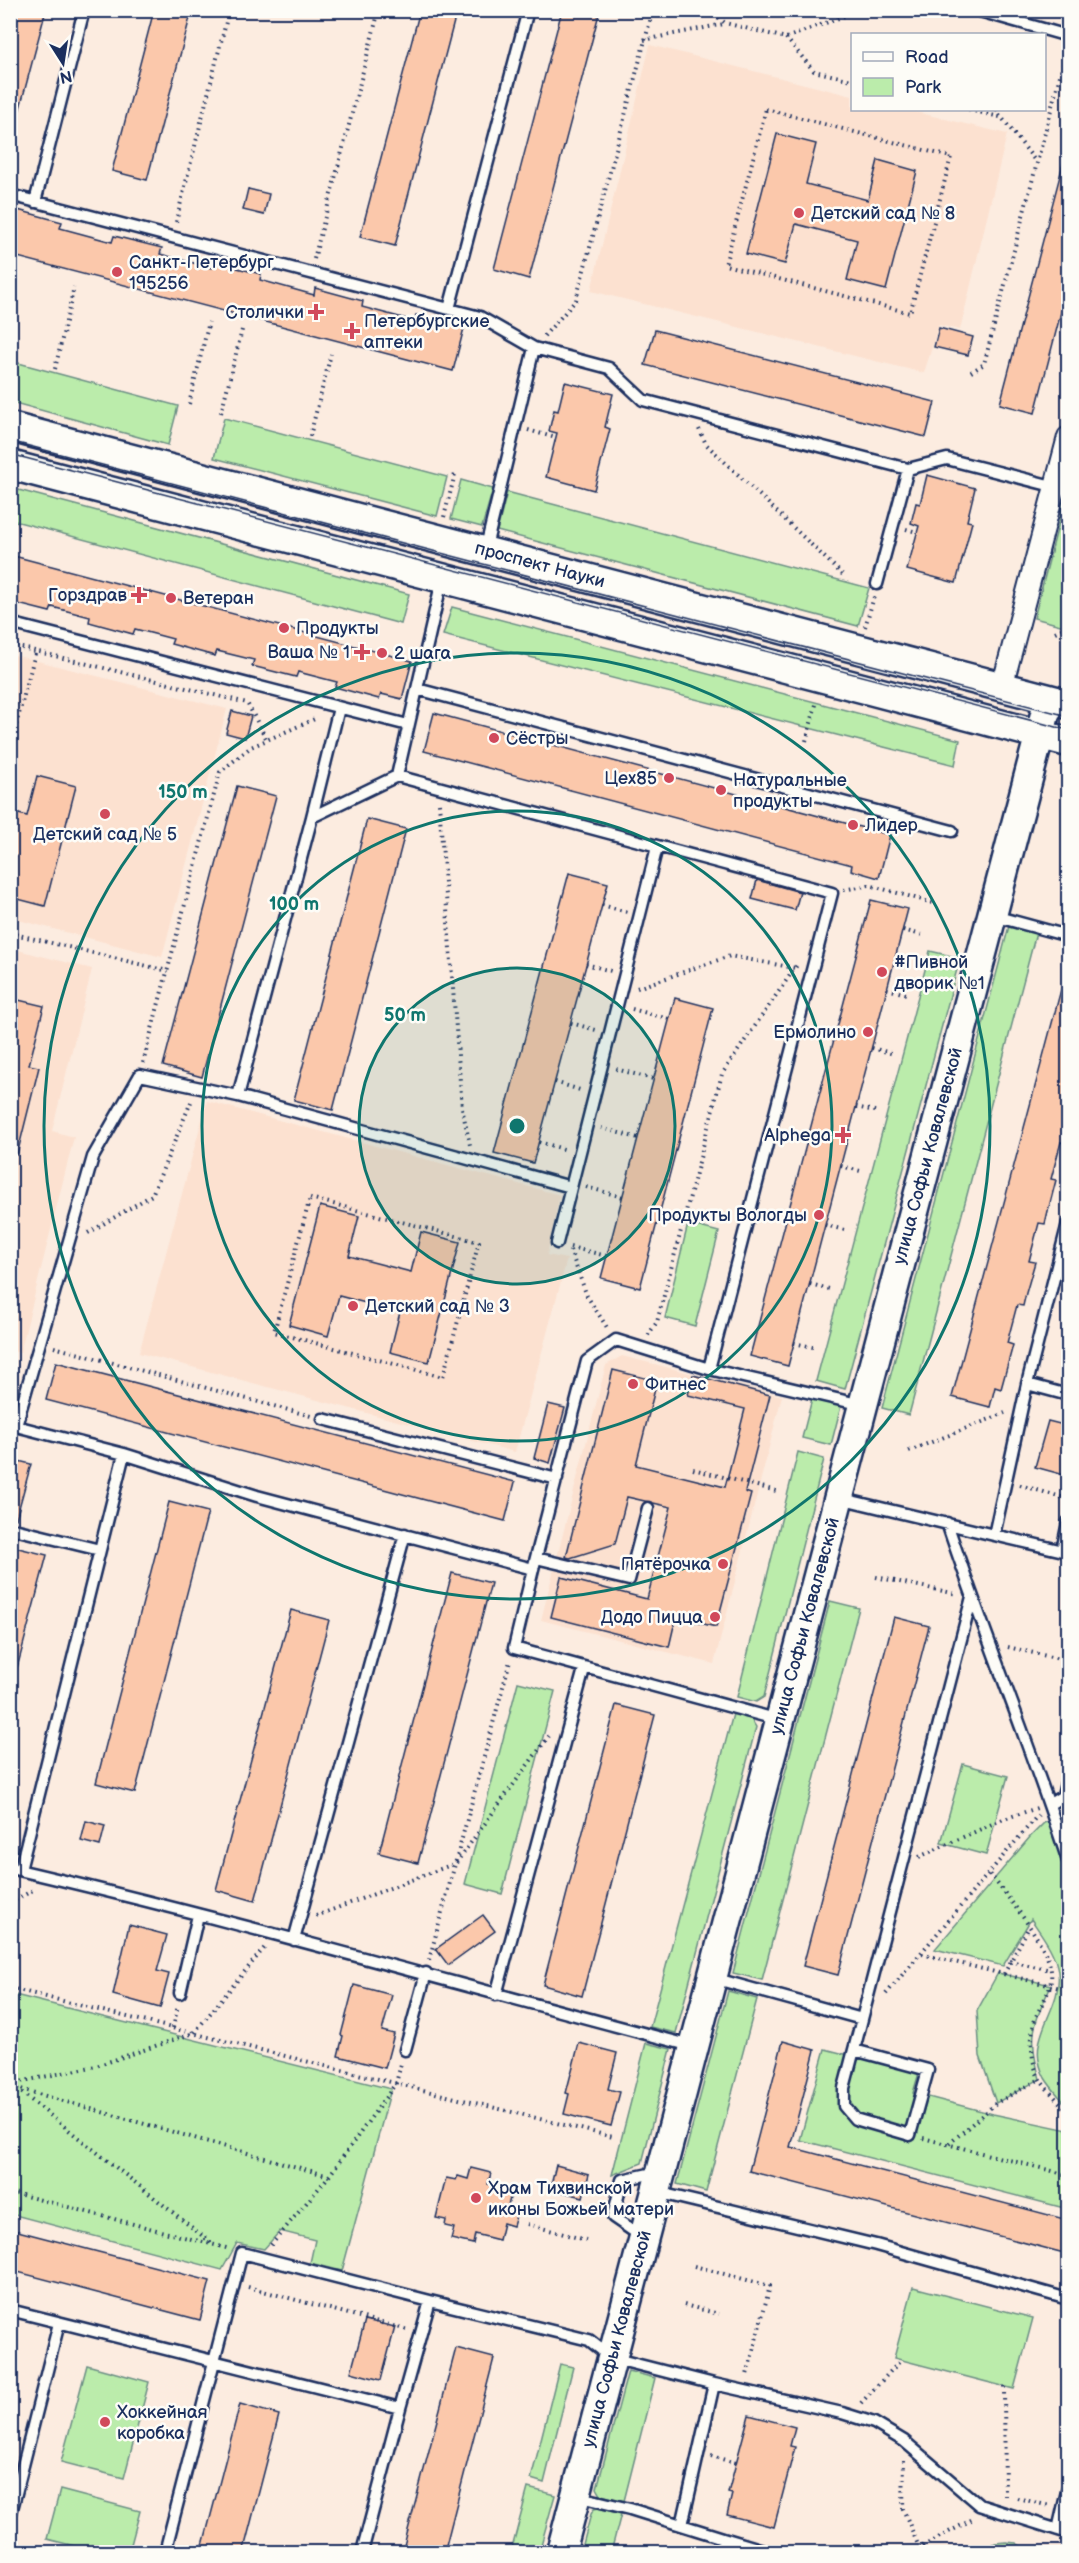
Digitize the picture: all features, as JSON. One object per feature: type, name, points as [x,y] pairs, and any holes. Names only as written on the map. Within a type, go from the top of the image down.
[{"type":"main road","name":"проспект Науки","points":[[10,427],[1059,702]]},
{"type":"main road","name":"проспект Науки","points":[[10,465],[1068,742]]},
{"type":"main road","name":"улица Софьи Ковалевской","points":[[561,2553],[991,915],[1040,734],[1059,702]]},
{"type":"street","points":[[1002,687],[1062,489],[1068,436]]},
{"type":"lane","points":[[35,202],[84,10]]},
{"type":"lane","points":[[449,309],[528,10]]},
{"type":"lane","points":[[976,10],[1068,36]]},
{"type":"lane","points":[[10,195],[480,317],[534,348],[609,368],[643,400],[908,469],[947,459],[1062,489]]},
{"type":"lane","points":[[485,551],[534,348]]},
{"type":"lane","points":[[877,584],[908,469]]},
{"type":"lane","points":[[397,776],[442,578]]},
{"type":"lane","points":[[10,623],[408,725]]},
{"type":"lane","points":[[417,689],[952,831]]},
{"type":"lane","points":[[238,1096],[339,708]]},
{"type":"lane","points":[[312,817],[397,776],[832,893],[710,1369]]},
{"type":"lane","points":[[557,1243],[657,847]]},
{"type":"lane","points":[[991,915],[1068,936]]},
{"type":"lane","points":[[533,1569],[257,1496],[124,1454],[13,1424],[41,1343],[93,1157],[140,1075],[238,1096],[572,1186]]},
{"type":"lane","points":[[994,1535],[1027,1384],[1068,1223]]},
{"type":"lane","points":[[780,1720],[584,1669],[514,1648],[556,1479],[587,1361],[616,1340],[710,1369],[862,1405]]},
{"type":"lane","points":[[1027,1384],[1068,1395]]},
{"type":"lane","points":[[323,1419],[556,1479]]},
{"type":"lane","points":[[124,1454],[15,1869],[426,1973],[496,1995],[694,2047]]},
{"type":"lane","points":[[838,1498],[1065,1551],[1068,1522]]},
{"type":"lane","points":[[536,1558],[629,1580],[648,1508]]},
{"type":"lane","points":[[947,1523],[972,1597],[1050,1804],[1068,1861]]},
{"type":"lane","points":[[10,1528],[100,1551]]},
{"type":"lane","points":[[294,1940],[405,1534]]},
{"type":"lane","points":[[854,2050],[928,2070],[910,2135],[855,2119],[844,2106],[844,2088],[972,1597]]},
{"type":"lane","points":[[496,1995],[584,1669]]},
{"type":"lane","points":[[1050,1804],[1066,1796],[1068,1775]]},
{"type":"lane","points":[[180,1993],[198,1915]]},
{"type":"lane","points":[[405,2050],[426,1973]]},
{"type":"lane","points":[[712,1978],[862,2019]]},
{"type":"lane","points":[[658,2181],[1068,2299]]},
{"type":"lane","points":[[165,2553],[242,2253],[589,2340],[612,2358],[842,2413],[874,2423],[903,2441],[980,2505],[1063,2532],[1068,2487]]},
{"type":"lane","points":[[362,2553],[430,2301]]},
{"type":"lane","points":[[10,2310],[400,2408]]},
{"type":"lane","points":[[10,2517],[59,2323]]},
{"type":"lane","points":[[682,2525],[714,2384]]},
{"type":"lane","points":[[576,2496],[630,2509],[770,2553]]},
{"type":"lane","points":[[719,2553],[723,2538]]},
{"type":"path","points":[[172,237],[229,10]]},
{"type":"path","points":[[310,273],[379,10]]},
{"type":"path","points":[[534,348],[576,300],[652,10]]},
{"type":"path","points":[[709,10],[725,23],[786,38],[860,10]]},
{"type":"path","points":[[644,40],[725,23]]},
{"type":"path","points":[[786,38],[814,71],[851,80]]},
{"type":"path","points":[[971,372],[984,364],[1068,45]]},
{"type":"path","points":[[766,109],[951,157],[910,313],[823,290],[725,265],[766,109]]},
{"type":"path","points":[[973,111],[1002,118]]},
{"type":"path","points":[[997,111],[1036,162]]},
{"type":"path","points":[[56,369],[74,287]]},
{"type":"path","points":[[189,404],[209,322]]},
{"type":"path","points":[[221,413],[242,330]]},
{"type":"path","points":[[310,436],[331,354]]},
{"type":"path","points":[[691,412],[706,444],[844,576]]},
{"type":"path","points":[[515,426],[556,438]]},
{"type":"path","points":[[442,523],[455,474]]},
{"type":"path","points":[[864,631],[877,584]]},
{"type":"path","points":[[1055,632],[1068,626]]},
{"type":"path","points":[[10,748],[41,631]]},
{"type":"path","points":[[10,645],[247,703],[267,740]]},
{"type":"path","points":[[140,1075],[220,772],[251,747],[339,708]]},
{"type":"path","points":[[438,787],[462,1108],[473,1160]]},
{"type":"path","points":[[832,893],[869,885],[933,903]]},
{"type":"path","points":[[602,905],[640,915]]},
{"type":"path","points":[[903,930],[925,936]]},
{"type":"path","points":[[10,933],[168,971]]},
{"type":"path","points":[[618,1000],[730,956],[795,968]]},
{"type":"path","points":[[640,1348],[657,1322],[722,1074],[800,960]]},
{"type":"path","points":[[586,964],[625,975]]},
{"type":"path","points":[[887,989],[910,995]]},
{"type":"path","points":[[618,1000],[669,1019]]},
{"type":"path","points":[[570,1023],[610,1034]]},
{"type":"path","points":[[872,1048],[894,1054]]},
{"type":"path","points":[[602,1065],[653,1078]]},
{"type":"path","points":[[555,1082],[595,1094]]},
{"type":"path","points":[[69,1244],[152,1195],[197,1087]]},
{"type":"path","points":[[856,1107],[879,1112]]},
{"type":"path","points":[[587,1125],[638,1138]]},
{"type":"path","points":[[539,1142],[580,1154]]},
{"type":"path","points":[[841,1166],[864,1172]]},
{"type":"path","points":[[572,1186],[622,1197]]},
{"type":"path","points":[[310,1198],[478,1242],[443,1377],[274,1332],[310,1198]]},
{"type":"path","points":[[825,1225],[848,1231]]},
{"type":"path","points":[[607,1256],[568,1246],[587,1296],[616,1340]]},
{"type":"path","points":[[810,1284],[833,1290]]},
{"type":"path","points":[[41,1343],[323,1419]]},
{"type":"path","points":[[794,1343],[817,1348]]},
{"type":"path","points":[[909,1451],[1022,1406]]},
{"type":"path","points":[[693,1469],[780,1492]]},
{"type":"path","points":[[1006,1481],[1068,1498]]},
{"type":"path","points":[[876,1577],[972,1597]]},
{"type":"path","points":[[989,1643],[1068,1661]]},
{"type":"path","points":[[426,1973],[514,1648]]},
{"type":"path","points":[[299,1923],[456,1863],[576,1699]]},
{"type":"path","points":[[904,1863],[1001,1820],[1050,1804]]},
{"type":"path","points":[[862,2019],[922,1954],[990,1874],[1016,1839],[1050,1804]]},
{"type":"path","points":[[990,1874],[1046,1954],[1051,1970],[1051,1985],[1035,2020],[1032,2050],[1040,2079],[1068,2112]]},
{"type":"path","points":[[1004,1974],[1029,1927]]},
{"type":"path","points":[[12,2086],[96,2066],[194,2033],[275,1935]]},
{"type":"path","points":[[922,1954],[1068,1990]]},
{"type":"path","points":[[1010,1961],[1051,1970]]},
{"type":"path","points":[[10,1988],[613,2137]]},
{"type":"path","points":[[173,2028],[180,1993]]},
{"type":"path","points":[[261,2257],[329,2176],[396,2083],[405,2050]]},
{"type":"path","points":[[949,2145],[996,2103],[1040,2079]]},
{"type":"path","points":[[12,2086],[329,2176]]},
{"type":"path","points":[[12,2086],[214,2245]]},
{"type":"path","points":[[910,2135],[1068,2175]]},
{"type":"path","points":[[10,2192],[242,2253]]},
{"type":"path","points":[[527,2224],[586,2240]]},
{"type":"path","points":[[694,2266],[770,2286],[747,2375]]},
{"type":"path","points":[[234,2283],[421,2333]]},
{"type":"path","points":[[684,2305],[719,2314]]},
{"type":"path","points":[[859,2405],[901,2360]]},
{"type":"path","points":[[1004,2387],[1005,2496]]},
{"type":"path","points":[[903,2441],[903,2509],[920,2551]]},
{"type":"path","points":[[698,2453],[736,2463]]},
{"type":"path","points":[[912,2553],[920,2551],[992,2509]]},
{"type":"shaded area","name":"Детский сад № 8","points":[[650,45],[851,96],[851,111],[912,111],[1007,134],[960,330],[939,325],[924,373],[591,291]]},
{"type":"shaded area","name":"Детский сад № 5","points":[[10,654],[227,709],[162,957],[11,918]]},
{"type":"shaded area","points":[[10,948],[92,969],[52,1131],[74,1137],[20,1353],[10,1350]]},
{"type":"shaded area","name":"Детский сад № 3","points":[[207,1101],[560,1195],[547,1255],[567,1259],[515,1452],[139,1353]]},
{"type":"shaded area","points":[[622,1356],[782,1396],[714,1664],[541,1620],[606,1365]]},
{"type":"green space","points":[[11,361],[178,406],[168,445],[11,402]]},
{"type":"green space","points":[[224,418],[447,477],[437,516],[214,458]]},
{"type":"green space","points":[[461,480],[493,489],[482,527],[451,519]]},
{"type":"green space","points":[[1068,487],[1068,627],[1034,618]]},
{"type":"green space","points":[[11,488],[409,594],[401,624],[11,520]]},
{"type":"green space","points":[[507,492],[869,588],[858,626],[497,531]]},
{"type":"green space","points":[[452,607],[960,740],[955,765],[443,635]]},
{"type":"green space","points":[[1009,926],[1036,933],[909,1415],[882,1408]]},
{"type":"green space","points":[[930,951],[960,958],[845,1389],[816,1381]]},
{"type":"green space","points":[[688,1224],[719,1232],[695,1326],[665,1318]]},
{"type":"green space","points":[[812,1399],[841,1406],[831,1445],[802,1438]]},
{"type":"green space","points":[[798,1452],[824,1459],[764,1697],[756,1702],[737,1697]]},
{"type":"green space","points":[[830,1601],[859,1608],[762,1980],[733,1973]]},
{"type":"green space","points":[[518,1682],[555,1691],[502,1894],[465,1884]]},
{"type":"green space","points":[[733,1714],[751,1719],[756,1727],[676,2033],[650,2027]]},
{"type":"green space","points":[[963,1764],[1008,1776],[986,1855],[941,1843]]},
{"type":"green space","points":[[1068,1815],[1068,2107],[1047,2082],[1039,2063],[1038,2050],[1055,1999],[1058,1972],[1051,1951],[1031,1919],[1003,1966],[935,1949],[1030,1837],[1044,1823]]},
{"type":"green space","points":[[998,1973],[1051,1985],[1034,2031],[1034,2052],[1040,2079],[996,2103],[980,2056],[977,2011]]},
{"type":"green space","points":[[728,1991],[757,1999],[706,2192],[677,2184]]},
{"type":"green space","points":[[11,1994],[391,2089],[342,2271],[310,2263],[315,2240],[280,2231],[264,2249],[237,2243],[222,2270],[11,2214]]},
{"type":"green space","points":[[646,2043],[671,2049],[642,2163],[612,2175]]},
{"type":"green space","points":[[825,2049],[919,2073],[913,2093],[993,2114],[1068,2130],[1068,2209],[800,2140]]},
{"type":"green space","points":[[913,2287],[1033,2318],[1014,2389],[894,2358]]},
{"type":"green space","points":[[560,2364],[573,2367],[544,2483],[531,2479]]},
{"type":"green space","name":"Хоккейная коробка","points":[[87,2365],[149,2382],[124,2478],[61,2462]]},
{"type":"green space","points":[[628,2371],[655,2378],[624,2501],[601,2495],[597,2488]]},
{"type":"green space","points":[[528,2488],[555,2495],[539,2552],[511,2552]]},
{"type":"green space","points":[[60,2490],[140,2511],[129,2552],[98,2552],[47,2539]]},
{"type":"green space","points":[[594,2509],[621,2514],[611,2552],[581,2552],[591,2514]]},
{"type":"green space","points":[[995,2543],[1016,2543],[1030,2552],[981,2552]]},
{"type":"building","points":[[10,10],[46,10],[16,123],[10,123]]},
{"type":"building","points":[[154,10],[192,10],[147,180],[112,171]]},
{"type":"building","points":[[420,10],[457,10],[395,246],[360,237]]},
{"type":"building","points":[[562,10],[600,10],[529,279],[494,269]]},
{"type":"building","points":[[777,134],[816,144],[806,184],[868,200],[878,160],[917,171],[886,290],[847,280],[857,240],[796,224],[785,264],[746,254]]},
{"type":"building","points":[[1063,164],[1068,165],[1068,285],[1035,413],[1000,404]]},
{"type":"building","points":[[248,189],[269,194],[264,215],[243,210]]},
{"type":"building","points":[[14,209],[62,222],[60,228],[112,242],[114,236],[162,248],[160,254],[212,268],[213,262],[261,274],[260,280],[314,295],[315,288],[363,301],[362,307],[414,321],[416,315],[464,328],[453,371],[10,255],[10,221]]},
{"type":"building","points":[[939,328],[973,337],[968,355],[934,347]]},
{"type":"building","points":[[655,330],[935,402],[926,437],[645,365]]},
{"type":"building","points":[[565,382],[613,394],[605,427],[610,429],[594,490],[546,477],[557,433],[549,431],[554,410],[558,411]]},
{"type":"building","points":[[927,475],[975,488],[967,521],[972,522],[956,583],[907,570],[919,526],[911,523],[916,503],[920,504]]},
{"type":"building","points":[[10,555],[412,661],[402,699],[381,694],[379,699],[335,687],[337,682],[298,672],[296,677],[252,666],[254,660],[217,651],[215,656],[171,644],[173,639],[135,629],[133,634],[89,622],[90,617],[52,607],[50,612],[10,602]]},
{"type":"building","points":[[232,711],[251,716],[245,738],[226,733]]},
{"type":"building","points":[[434,713],[890,835],[879,878],[851,870],[852,865],[424,751]]},
{"type":"building","points":[[37,776],[76,786],[45,906],[10,897],[10,878],[16,856],[10,855],[10,812],[27,816]]},
{"type":"building","points":[[237,786],[276,796],[202,1077],[163,1066]]},
{"type":"building","points":[[367,819],[406,829],[333,1110],[294,1100]]},
{"type":"building","points":[[569,873],[608,883],[533,1163],[494,1153]]},
{"type":"building","points":[[757,880],[800,892],[795,910],[752,899]]},
{"type":"building","points":[[871,900],[908,909],[788,1366],[750,1356]]},
{"type":"building","points":[[1063,982],[1068,982],[1068,1144],[1061,1142],[1051,1179],[1056,1180],[1045,1224],[1039,1223],[1029,1261],[1035,1262],[1023,1306],[1017,1305],[1007,1343],[1013,1345],[1001,1389],[995,1387],[990,1407],[952,1397]]},
{"type":"building","points":[[10,998],[44,1006],[29,1065],[39,1067],[17,1155],[10,1154]]},
{"type":"building","points":[[675,998],[713,1008],[640,1288],[601,1278]]},
{"type":"building","points":[[320,1206],[359,1216],[349,1256],[411,1272],[421,1232],[460,1242],[429,1362],[390,1352],[400,1312],[339,1296],[328,1336],[289,1325]]},
{"type":"building","points":[[56,1362],[515,1482],[505,1521],[46,1400]]},
{"type":"building","points":[[613,1370],[657,1381],[636,1465],[725,1487],[745,1409],[688,1395],[693,1375],[770,1395],[745,1492],[751,1494],[716,1627],[676,1617],[669,1647],[551,1617],[561,1577],[647,1599],[671,1507],[627,1497],[615,1544],[570,1558],[566,1557]]},
{"type":"building","points":[[548,1404],[565,1408],[550,1463],[534,1458]]},
{"type":"building","points":[[1048,1421],[1068,1426],[1068,1476],[1035,1467]]},
{"type":"building","points":[[10,1459],[31,1464],[16,1519],[10,1518]]},
{"type":"building","points":[[169,1502],[208,1512],[135,1793],[96,1783]]},
{"type":"building","points":[[10,1546],[47,1555],[16,1672],[10,1671]]},
{"type":"building","points":[[452,1573],[491,1583],[418,1863],[379,1853]]},
{"type":"building","points":[[291,1610],[329,1620],[255,1901],[216,1890]]},
{"type":"building","points":[[894,1617],[929,1626],[838,1975],[803,1966]]},
{"type":"building","points":[[616,1705],[655,1715],[582,1996],[543,1985]]},
{"type":"building","points":[[86,1821],[105,1826],[100,1846],[81,1841]]},
{"type":"building","points":[[483,1915],[495,1931],[448,1965],[436,1949]]},
{"type":"building","points":[[129,1925],[167,1935],[157,1971],[169,1974],[160,2008],[113,1995]]},
{"type":"building","points":[[354,1985],[392,1995],[382,2031],[394,2034],[385,2068],[338,2056]]},
{"type":"building","points":[[783,2041],[815,2050],[790,2147],[1068,2220],[1068,2254],[749,2171]]},
{"type":"building","points":[[579,2043],[617,2053],[608,2089],[620,2092],[611,2126],[564,2114],[569,2094],[566,2093]]},
{"type":"building","points":[[556,2165],[589,2174],[583,2197],[550,2189]]},
{"type":"building","name":"Храм Тихвинской иконы Божьей матери","points":[[471,2168],[491,2173],[488,2184],[512,2190],[508,2206],[518,2209],[513,2226],[503,2223],[499,2240],[475,2234],[473,2244],[451,2239],[454,2228],[445,2226],[446,2220],[436,2218],[446,2178],[456,2180],[458,2176],[468,2179]]},
{"type":"building","points":[[10,2229],[210,2281],[200,2320],[10,2270]]},
{"type":"building","points":[[365,2320],[395,2327],[381,2380],[351,2372]]},
{"type":"building","points":[[456,2348],[494,2358],[444,2553],[402,2553]]},
{"type":"building","points":[[240,2404],[279,2415],[243,2553],[201,2553]]},
{"type":"building","points":[[749,2415],[795,2427],[790,2446],[795,2447],[774,2527],[727,2515],[732,2494],[728,2493]]},
{"type":"tram line","points":[[10,441],[1068,716]]},
{"type":"tram line","points":[[10,454],[1068,730]]},
{"type":"place","name":"Детский сад № 8","points":[[799,213]]},
{"type":"place","name":"Санкт-Петербург 195256","points":[[117,272]]},
{"type":"place","name":"Столички","points":[[316,312]]},
{"type":"place","name":"Петербургские аптеки","points":[[352,331]]},
{"type":"place","name":"Горздрав","points":[[139,595]]},
{"type":"place","name":"Ветеран","points":[[171,598]]},
{"type":"place","name":"Продукты","points":[[284,628]]},
{"type":"place","name":"Ваша № 1","points":[[362,652]]},
{"type":"place","name":"2 шага","points":[[382,653]]},
{"type":"place","name":"Сёстры","points":[[494,738]]},
{"type":"place","name":"Цех85","points":[[669,778]]},
{"type":"place","name":"Натуральные продукты","points":[[721,790]]},
{"type":"place","name":"Детский сад № 5","points":[[105,814]]},
{"type":"place","name":"Лидер","points":[[853,825]]},
{"type":"place","name":"#Пивной дворик №1","points":[[882,972]]},
{"type":"place","name":"Ермолино","points":[[868,1032]]},
{"type":"place","name":"Alphega","points":[[843,1135]]},
{"type":"place","name":"Продукты Вологды","points":[[819,1215]]},
{"type":"place","name":"Детский сад № 3","points":[[353,1306]]},
{"type":"place","name":"Фитнес","points":[[633,1384]]},
{"type":"place","name":"Пятёрочка","points":[[723,1564]]},
{"type":"place","name":"Додо Пицца","points":[[715,1617]]},
{"type":"place","name":"Храм Тихвинской иконы Божьей матери","points":[[476,2198]]},
{"type":"place","name":"Хоккейная коробка","points":[[105,2422]]}]
